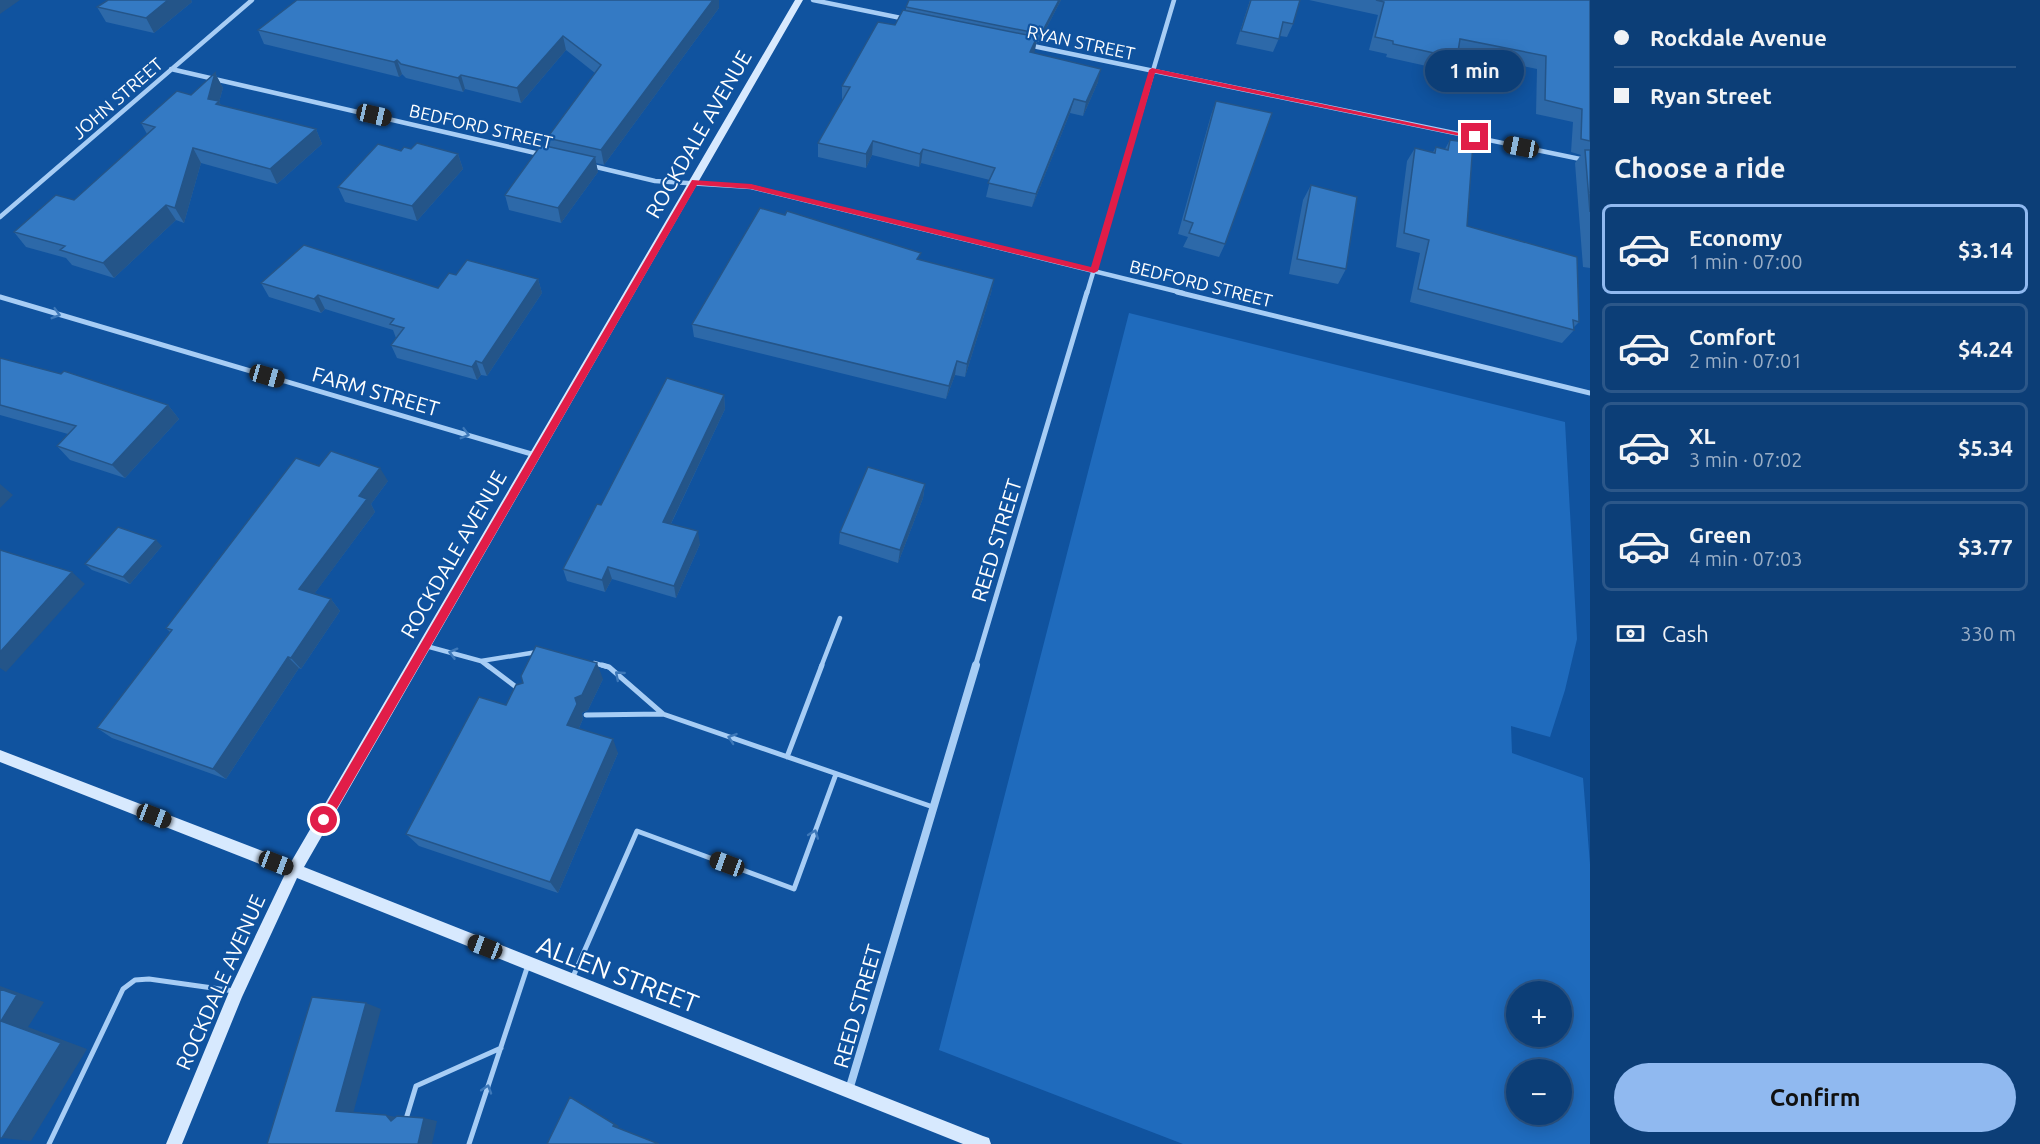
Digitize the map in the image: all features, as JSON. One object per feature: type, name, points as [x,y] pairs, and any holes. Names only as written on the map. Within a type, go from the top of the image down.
[{"type":"main road","name":"ROCKDALE AVENUE","points":[[174,1144],[237,992],[294,870],[799,0]]},
{"type":"main road","name":"ALLEN STREET","points":[[0,756],[294,870],[983,1144]]},
{"type":"street","name":"JOHN STREET","points":[[0,217],[252,0]]},
{"type":"street","points":[[813,0],[918,22]]},
{"type":"street","name":"REED STREET","points":[[849,1090],[1174,0]]},
{"type":"street","name":"RYAN STREET","points":[[1023,44],[1590,161]]},
{"type":"street","name":"BEDFORD STREET","points":[[171,69],[554,157]]},
{"type":"street","name":"BEDFORD STREET","points":[[587,165],[655,181],[751,187],[1590,393]]},
{"type":"street","name":"FARM STREET","points":[[0,297],[535,455]]},
{"type":"lane","points":[[787,757],[840,618]]},
{"type":"lane","points":[[425,645],[481,661],[527,696]]},
{"type":"lane","points":[[481,661],[538,652]]},
{"type":"lane","points":[[590,661],[609,667],[663,714]]},
{"type":"lane","points":[[586,715],[663,714],[933,807]]},
{"type":"lane","points":[[571,981],[638,831],[794,889],[836,774]]},
{"type":"lane","points":[[469,1144],[528,964]]},
{"type":"lane","points":[[49,1144],[123,989],[135,980],[149,979],[237,992]]},
{"type":"lane","points":[[406,1119],[416,1086],[501,1048]]},
{"type":"shaded area","points":[[1129,313],[1565,422],[1577,639],[1565,690],[1550,737],[1511,726],[1512,753],[1583,778],[1590,864],[1590,1144],[1183,1144],[939,1050]]},
{"type":"building","points":[[108,0],[168,0],[146,18],[97,7]]},
{"type":"building","points":[[297,0],[713,0],[601,150],[547,138],[601,65],[563,36],[517,88],[461,75],[458,78],[401,64],[397,60],[394,62],[258,30]]},
{"type":"building","points":[[909,0],[1059,0],[1041,34],[906,7]]},
{"type":"building","points":[[1251,0],[1300,0],[1293,24],[1283,22],[1279,39],[1241,31]]},
{"type":"building","points":[[1376,0],[1590,0],[1590,141],[1581,139],[1582,109],[1545,100],[1546,56],[1460,39],[1457,58],[1393,44],[1393,41],[1375,37],[1384,2]]},
{"type":"building","points":[[903,10],[1037,37],[1030,52],[1101,69],[1086,102],[1074,99],[1036,194],[988,183],[995,168],[923,149],[920,154],[873,141],[866,154],[818,143],[850,87],[842,86],[878,22],[895,25]]},
{"type":"building","points":[[215,73],[208,99],[219,101],[216,104],[316,129],[270,169],[193,148],[175,208],[166,205],[103,263],[60,250],[65,246],[14,232],[56,195],[74,200],[155,127],[141,123],[177,91],[191,95]]},
{"type":"building","points":[[1216,101],[1272,113],[1225,244],[1189,233],[1193,223],[1184,220]]},
{"type":"building","points":[[1450,140],[1473,143],[1467,226],[1577,257],[1579,322],[1573,320],[1574,330],[1418,289],[1429,240],[1404,233],[1415,148],[1435,153],[1436,147],[1448,150]]},
{"type":"building","points":[[417,143],[458,154],[412,206],[338,187],[378,144],[401,151],[404,147],[411,149]]},
{"type":"building","points":[[541,145],[595,157],[558,208],[505,195]]},
{"type":"building","points":[[1585,150],[1590,150],[1590,212]]},
{"type":"building","points":[[1311,185],[1357,197],[1346,269],[1297,259]]},
{"type":"building","points":[[760,208],[785,215],[787,211],[921,253],[917,259],[994,279],[967,364],[957,361],[949,386],[692,324]]},
{"type":"building","points":[[304,245],[438,288],[449,273],[456,275],[467,260],[538,279],[482,363],[476,361],[472,367],[391,345],[404,328],[390,324],[394,319],[318,295],[314,299],[261,283]]},
{"type":"building","points":[[0,358],[61,374],[64,371],[168,405],[112,465],[57,446],[76,426],[0,405]]},
{"type":"building","points":[[667,378],[724,395],[663,522],[698,531],[674,586],[608,567],[602,580],[563,569],[597,504],[601,505]]},
{"type":"building","points":[[331,451],[380,468],[359,496],[367,499],[299,589],[331,599],[291,658],[288,657],[213,769],[97,728],[172,630],[166,628],[296,458],[319,466]]},
{"type":"building","points":[[868,467],[925,484],[900,550],[840,532]]},
{"type":"building","points":[[118,527],[156,540],[123,577],[85,564]]},
{"type":"building","points":[[0,550],[72,572],[0,652]]},
{"type":"building","points":[[536,646],[597,663],[582,695],[575,698],[577,704],[567,725],[613,739],[550,882],[406,834],[479,697],[506,705],[516,685],[523,683],[521,676]]},
{"type":"building","points":[[0,989],[17,995],[1,1021],[61,1043],[2,1138],[0,1138]]},
{"type":"building","points":[[312,997],[366,1003],[336,1111],[386,1115],[391,1121],[397,1116],[424,1118],[418,1144],[267,1144]]},
{"type":"building","points":[[570,1097],[614,1124],[613,1126],[659,1144],[547,1144]]},
{"type":"route","points":[[324,820],[695,182],[751,187],[1094,271],[1152,70],[1475,137]]}]
